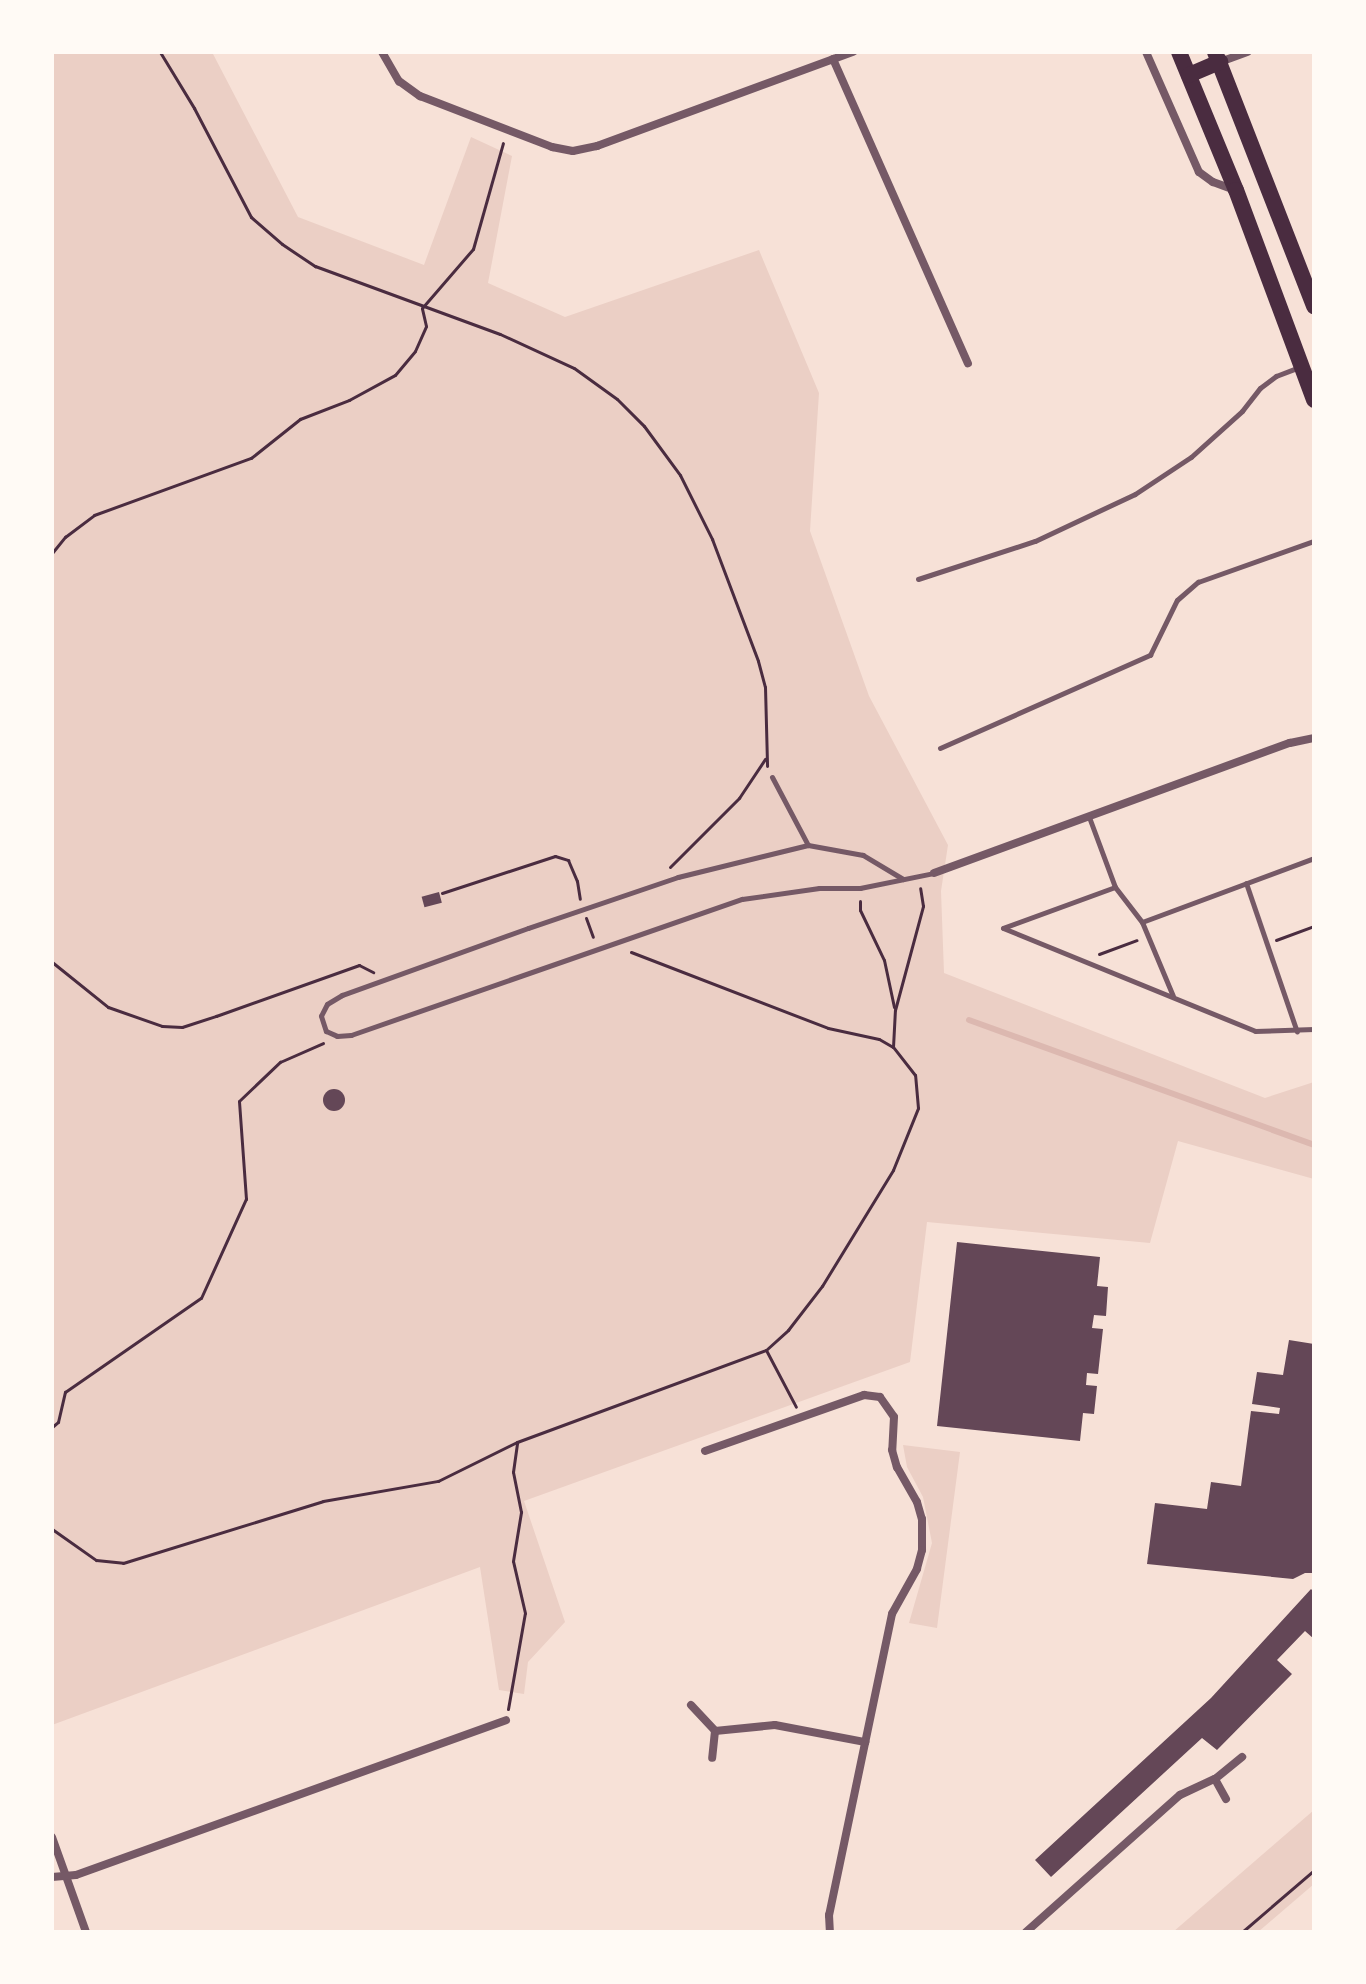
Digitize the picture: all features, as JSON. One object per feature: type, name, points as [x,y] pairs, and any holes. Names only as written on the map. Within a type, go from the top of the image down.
[{"type":"main road","points":[[1179,52],[1236,190],[1314,400]]},
{"type":"main road","points":[[1189,75],[1217,57],[1314,306]]},
{"type":"street","points":[[382,52],[391,70],[409,90],[563,150],[585,150],[853,52]]},
{"type":"street","points":[[1146,52],[1199,172],[1213,182],[1236,190]]},
{"type":"street","points":[[1217,57],[1247,52]]},
{"type":"street","points":[[833,59],[968,363]]},
{"type":"street","points":[[934,873],[1290,743],[1314,738]]},
{"type":"street","points":[[705,1451],[864,1395],[880,1397],[894,1417],[892,1450],[922,1519],[922,1550],[917,1569],[892,1614],[829,1915],[830,1932]]},
{"type":"street","points":[[691,1705],[715,1731],[712,1758]]},
{"type":"street","points":[[52,1877],[76,1875],[506,1720]]},
{"type":"street","points":[[715,1731],[775,1725],[865,1742]]},
{"type":"street","points":[[1026,1932],[1180,1795],[1215,1779],[1242,1757]]},
{"type":"street","points":[[1215,1779],[1226,1799]]},
{"type":"street","points":[[52,1837],[86,1932]]},
{"type":"lane","points":[[918,579],[1035,541],[1135,494],[1191,457],[1242,411],[1260,388],[1276,376],[1301,366]]},
{"type":"lane","points":[[940,748],[1150,655],[1177,600],[1198,582],[1314,541]]},
{"type":"lane","points":[[772,777],[808,845]]},
{"type":"lane","points":[[1089,817],[1115,887],[1142,922],[1173,997]]},
{"type":"lane","points":[[903,879],[863,855],[808,845],[652,885],[582,909],[387,979],[327,1004],[321,1016],[326,1031],[337,1036],[351,1035],[742,899],[819,888],[860,888],[934,873]]},
{"type":"lane","points":[[1142,922],[1314,858]]},
{"type":"lane","points":[[1246,883],[1297,1032]]},
{"type":"lane","points":[[1115,887],[1003,928],[1255,1031],[1297,1032],[1314,1029]]},
{"type":"path","points":[[160,52],[200,118],[251,217],[315,266],[422,308],[500,334],[574,368],[617,399],[644,426],[680,475],[712,539],[758,661],[765,687],[765,759],[739,798],[652,885]]},
{"type":"path","points":[[422,308],[473,249],[507,129]]},
{"type":"path","points":[[52,553],[65,537],[94,515],[251,458],[300,419],[349,400],[395,375],[415,351],[426,326],[422,308]]},
{"type":"path","points":[[442,893],[563,856],[577,881],[582,909],[597,948]]},
{"type":"path","points":[[893,1047],[895,1010],[923,906],[918,875]]},
{"type":"path","points":[[860,888],[860,910],[884,960],[895,1010]]},
{"type":"path","points":[[1268,944],[1314,926]]},
{"type":"path","points":[[1083,960],[1148,936]]},
{"type":"path","points":[[52,1529],[96,1560],[123,1563],[323,1501],[438,1481],[517,1442],[766,1350],[788,1330],[822,1286],[893,1170],[918,1108],[915,1075],[893,1047],[879,1039],[828,1028],[614,943]]},
{"type":"path","points":[[52,962],[108,1007],[162,1026],[182,1027],[359,965],[387,979]]},
{"type":"path","points":[[52,1427],[58,1422],[65,1392],[201,1298],[246,1199],[239,1101],[280,1062],[337,1036]]},
{"type":"path","points":[[766,1350],[801,1417]]},
{"type":"path","points":[[506,1720],[525,1613],[513,1561],[521,1512],[513,1472],[517,1442]]},
{"type":"path","points":[[1242,1932],[1314,1870]]},
{"type":"shaded area","points":[[52,52],[212,52],[298,217],[424,265],[471,137],[512,156],[488,283],[565,317],[759,250],[819,393],[810,531],[869,696],[948,845],[941,891],[944,973],[1265,1098],[1314,1082],[1314,1179],[1178,1141],[1150,1243],[927,1222],[910,1362],[524,1501],[565,1622],[528,1662],[524,1694],[499,1690],[480,1567],[52,1725]]},
{"type":"shaded area","points":[[903,1445],[960,1452],[937,1628],[909,1623],[932,1543],[923,1497],[907,1467]]},
{"type":"shaded area","points":[[1314,1810],[1314,1884],[1258,1932],[1173,1932]]},
{"type":"building","points":[[439,892],[442,903],[424,907],[422,897]]},
{"type":"building","points":[[334,1089],[342,1092],[345,1100],[342,1108],[334,1111],[326,1108],[323,1100],[326,1092]]},
{"type":"building","points":[[957,1242],[1100,1257],[1097,1286],[1108,1287],[1106,1316],[1094,1315],[1092,1328],[1103,1329],[1098,1374],[1087,1373],[1086,1385],[1097,1386],[1094,1414],[1083,1413],[1080,1441],[937,1426]]},
{"type":"building","points":[[1289,1340],[1314,1344],[1314,1573],[1305,1573],[1293,1579],[1147,1564],[1155,1503],[1207,1509],[1211,1482],[1241,1486],[1251,1411],[1279,1414],[1280,1408],[1252,1404],[1257,1372],[1283,1375]]},
{"type":"building","points":[[1311,1589],[1314,1592],[1314,1639],[1305,1631],[1277,1660],[1292,1674],[1217,1750],[1202,1738],[1051,1877],[1035,1860],[1211,1698]]},
{"type":"waterway","points":[[969,1020],[1314,1145]]}]
